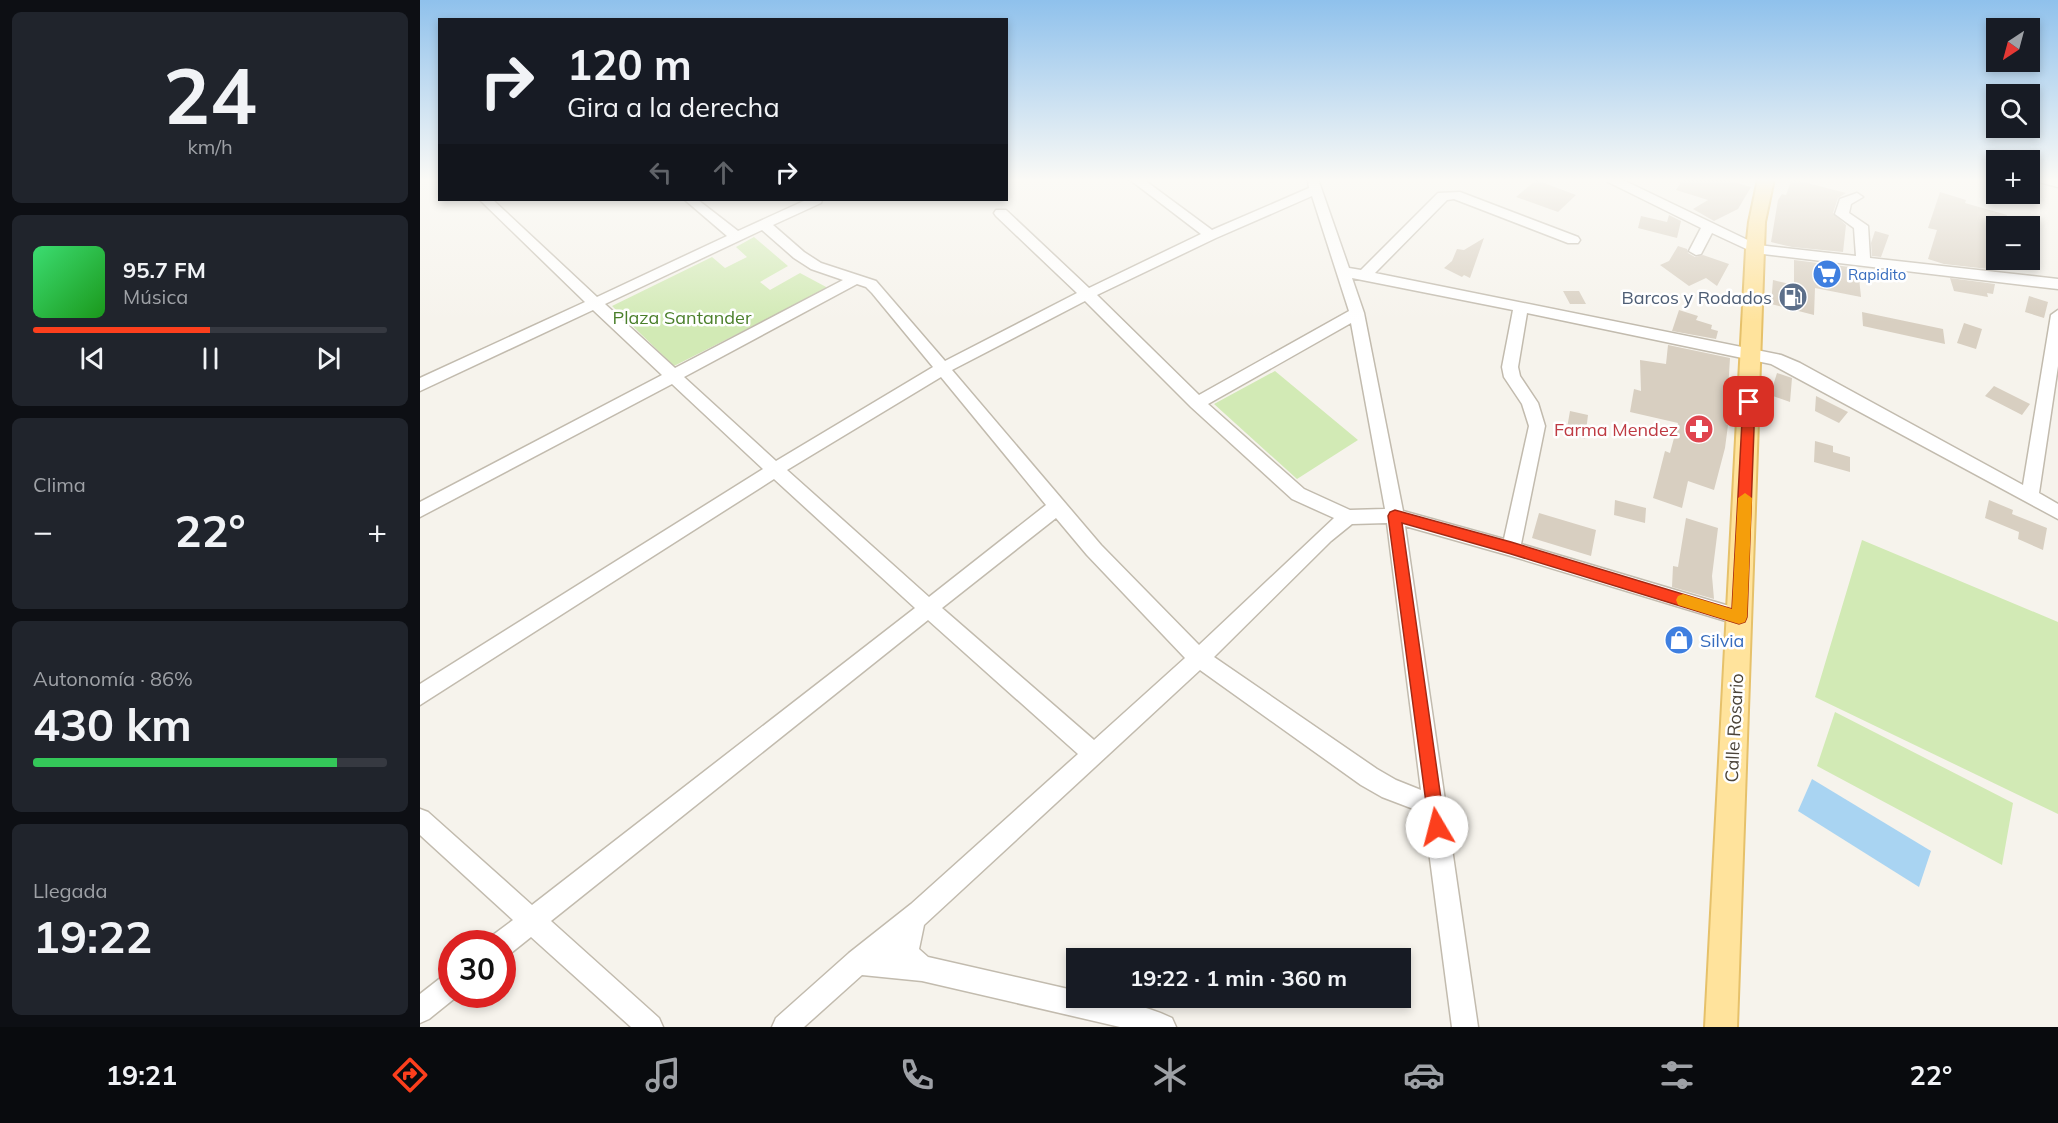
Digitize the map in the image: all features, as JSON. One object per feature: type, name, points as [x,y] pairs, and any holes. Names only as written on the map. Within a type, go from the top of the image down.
[{"type":"main road","name":"Calle Rosario","points":[[1721,1027],[1757,227]]},
{"type":"street","points":[[514,227],[774,470],[928,610],[1095,755]]},
{"type":"street","points":[[724,227],[737,237]]},
{"type":"street","points":[[420,385],[757,227]]},
{"type":"street","points":[[766,227],[799,255],[816,266],[871,284],[1094,550],[1199,658],[1369,777],[1390,789],[1433,805]]},
{"type":"street","points":[[1015,227],[1088,294],[1197,403],[1298,494],[1348,517],[1395,516],[1511,548],[1739,617]]},
{"type":"street","points":[[1200,227],[1211,235]]},
{"type":"street","points":[[420,696],[774,470],[943,368],[1088,294],[1227,227]]},
{"type":"street","points":[[1328,227],[1357,313],[1395,516],[1465,1027]]},
{"type":"street","points":[[1365,275],[1412,227]]},
{"type":"street","points":[[1539,227],[1573,240]]},
{"type":"street","points":[[1696,251],[1709,227]]},
{"type":"street","points":[[1711,227],[1755,249],[2058,284]]},
{"type":"street","points":[[1861,227],[1863,262]]},
{"type":"street","points":[[1342,271],[1775,359],[1794,367],[2058,512]]},
{"type":"street","points":[[420,510],[856,279]]},
{"type":"street","points":[[1511,548],[1537,426],[1530,403],[1512,377],[1510,367],[1521,307]]},
{"type":"street","points":[[1197,403],[1357,313]]},
{"type":"street","points":[[2030,496],[2053,377],[2058,315]]},
{"type":"street","points":[[516,933],[1057,507]]},
{"type":"street","points":[[785,1027],[858,962],[913,920],[1095,755],[1325,536],[1348,517]]},
{"type":"street","points":[[420,820],[650,1027]]},
{"type":"street","points":[[913,920],[907,956],[922,968]]},
{"type":"street","points":[[858,962],[922,968],[1154,1025]]},
{"type":"street","points":[[420,1010],[438,996]]},
{"type":"green space","name":"Plaza Santander","points":[[754,237],[788,266],[760,282],[770,290],[800,273],[828,288],[674,366],[612,306],[712,257],[725,268],[747,257],[736,247]]},
{"type":"green space","points":[[1275,371],[1358,440],[1297,479],[1214,404]]},
{"type":"green space","points":[[1862,540],[2058,622],[2058,814],[1815,697]]},
{"type":"green space","points":[[1835,712],[2013,803],[2002,865],[1817,766]]},
{"type":"water","points":[[1812,779],[1931,851],[1919,887],[1798,811]]},
{"type":"building","points":[[1638,227],[1680,227],[1677,238]]},
{"type":"building","points":[[1774,227],[1846,227],[1843,252],[1792,247],[1771,242]]},
{"type":"building","points":[[1986,227],[1986,269],[1944,264],[1928,259],[1937,230],[1928,228]]},
{"type":"building","points":[[1875,231],[1889,235],[1881,257],[1872,256],[1871,243]]},
{"type":"building","points":[[1484,238],[1470,278],[1464,275],[1462,277],[1444,268],[1452,261],[1457,249],[1464,250]]},
{"type":"building","points":[[1678,246],[1687,249],[1688,253],[1695,257],[1703,255],[1729,264],[1717,286],[1706,278],[1689,286],[1660,265],[1669,261]]},
{"type":"building","points":[[1794,260],[1858,268],[1861,297],[1815,288],[1814,315],[1771,304],[1773,280],[1794,285]]},
{"type":"building","points":[[1950,278],[1995,284],[1993,294],[1987,293],[1988,297],[1954,291]]},
{"type":"building","points":[[1563,291],[1579,291],[1586,304],[1570,304]]},
{"type":"building","points":[[2029,296],[2048,302],[2044,318],[2025,312]]},
{"type":"building","points":[[1679,310],[1698,316],[1696,320],[1712,325],[1711,329],[1718,331],[1716,339],[1672,331]]},
{"type":"building","points":[[1862,312],[1943,329],[1945,344],[1863,326]]},
{"type":"building","points":[[1964,323],[1982,329],[1976,349],[1957,343]]},
{"type":"building","points":[[1668,345],[1730,358],[1726,424],[1728,425],[1725,448],[1714,490],[1688,481],[1682,508],[1653,498],[1665,451],[1670,453],[1678,423],[1630,412],[1634,389],[1641,391],[1640,360],[1666,364]]},
{"type":"building","points":[[1777,373],[1792,378],[1790,402],[1770,395]]},
{"type":"building","points":[[1994,386],[2030,404],[2022,415],[1985,396]]},
{"type":"building","points":[[1816,396],[1848,412],[1839,423],[1815,411]]},
{"type":"building","points":[[1570,411],[1588,415],[1585,439],[1566,434]]},
{"type":"building","points":[[1815,441],[1833,446],[1833,452],[1850,457],[1850,472],[1814,462]]},
{"type":"building","points":[[1615,500],[1646,508],[1645,523],[1614,515]]},
{"type":"building","points":[[1989,500],[2013,510],[2012,514],[2047,528],[2043,550],[2018,539],[2019,532],[1985,518]]},
{"type":"building","points":[[1539,513],[1596,530],[1591,556],[1532,538]]},
{"type":"building","points":[[1686,518],[1718,528],[1712,576],[1714,599],[1672,587],[1673,566],[1678,567]]},
{"type":"slow traffic","points":[[1683,600],[1739,617],[1745,498]]},
{"type":"place","name":"Rapidito","points":[[1827,274]]},
{"type":"place","name":"Barcos y Rodados","points":[[1793,297]]},
{"type":"place","name":"Farma Mendez","points":[[1699,429]]},
{"type":"place","name":"Silvia","points":[[1679,640]]},
{"type":"route","points":[[1437,827],[1395,516],[1511,548],[1739,617],[1749,402]]}]
